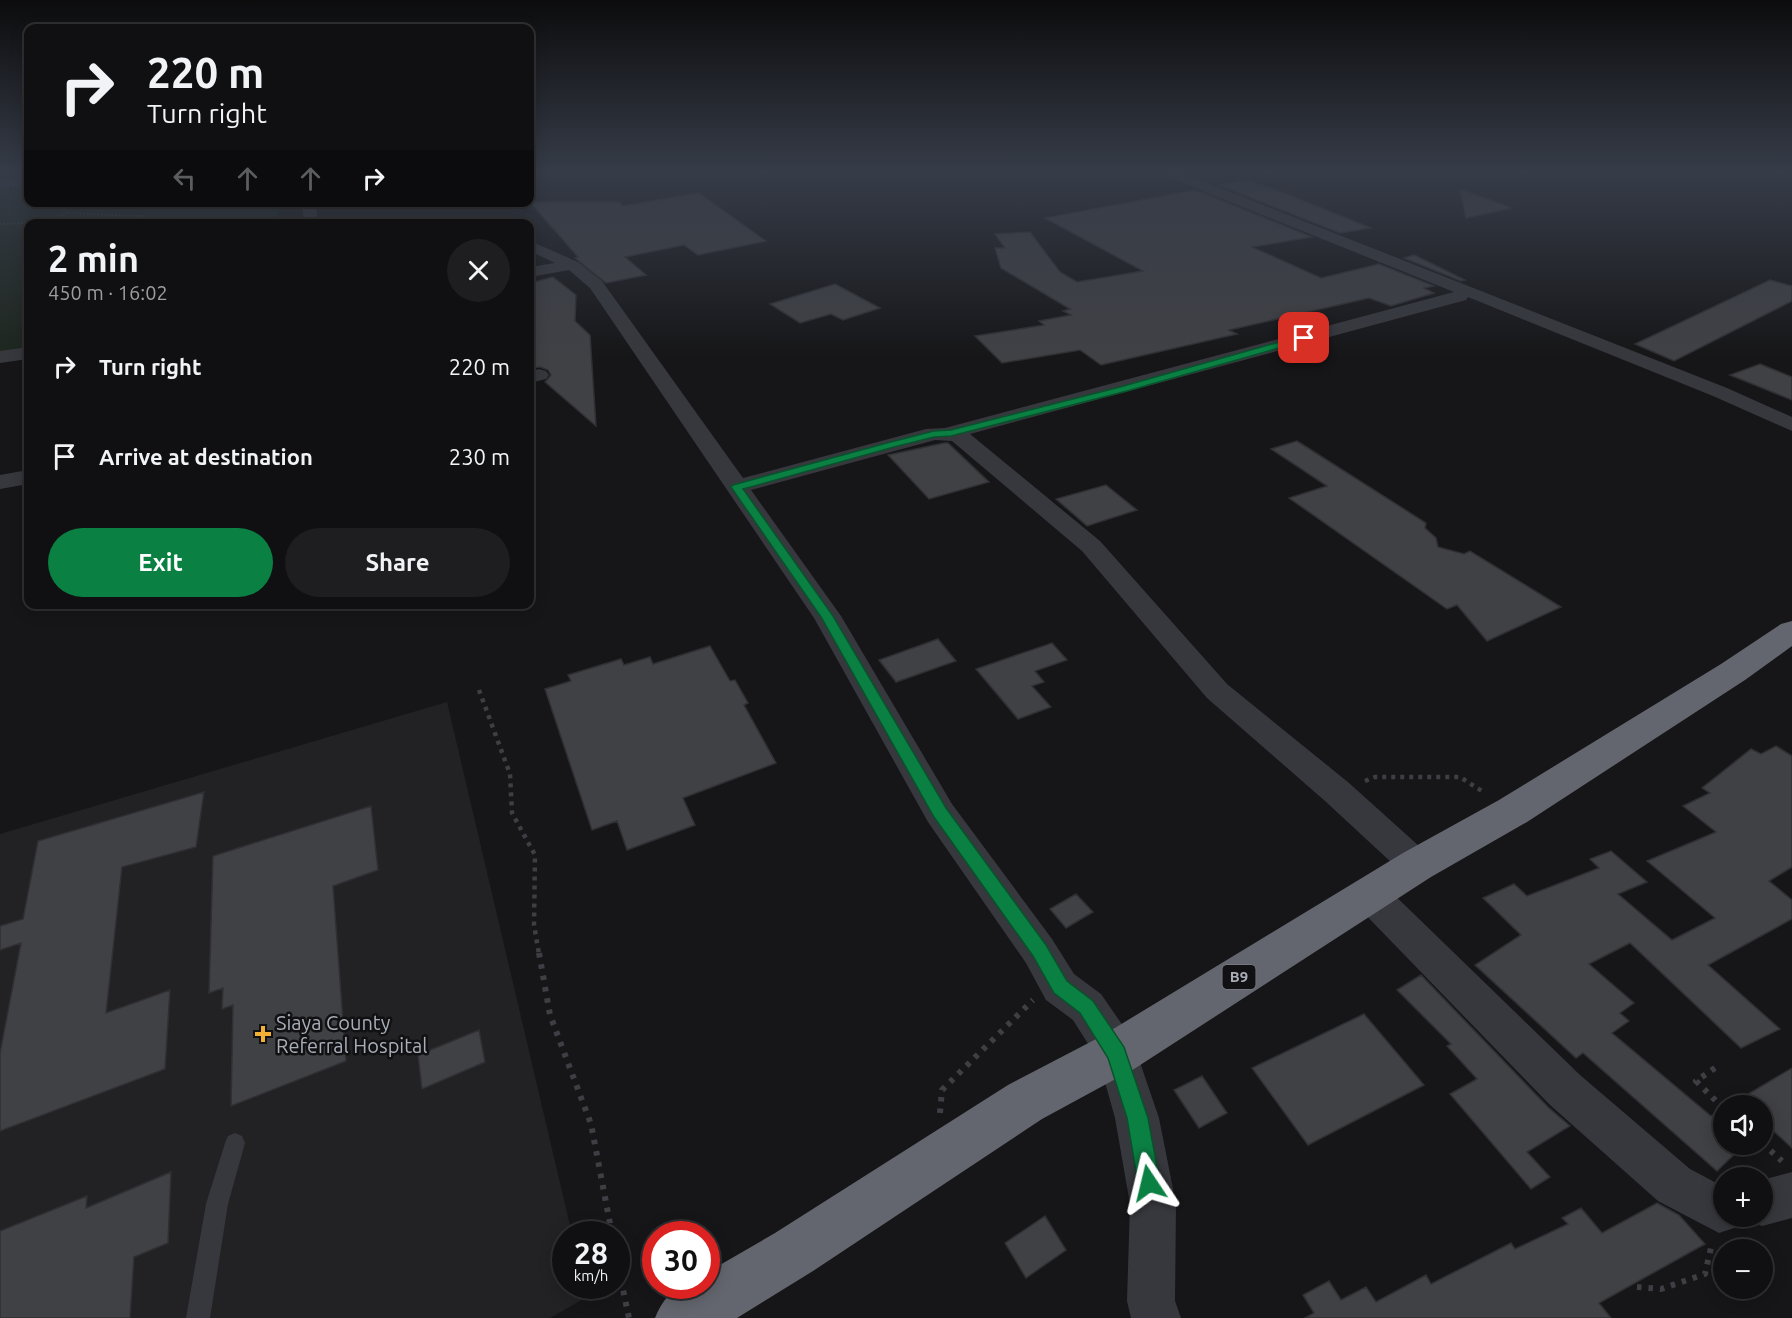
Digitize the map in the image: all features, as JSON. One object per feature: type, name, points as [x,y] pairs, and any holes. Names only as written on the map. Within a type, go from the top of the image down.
[{"type":"highway","name":"B9","points":[[684,1318],[794,1252],[1025,1102],[1117,1053],[1417,865],[1513,811],[1733,672],[1790,633]]},
{"type":"street","points":[[1325,235],[1720,392],[1792,425]]},
{"type":"street","points":[[534,247],[572,265],[596,285],[827,616],[940,813],[1039,951],[1060,987],[1087,1007],[1117,1053],[1137,1118],[1153,1204],[1151,1301],[1156,1318]]},
{"type":"street","points":[[534,271],[572,265]]},
{"type":"street","points":[[737,487],[890,445],[934,434],[951,433],[1124,389],[1460,297],[1463,290]]},
{"type":"street","points":[[0,357],[24,353]]},
{"type":"street","points":[[951,433],[964,438],[1091,546],[1217,690],[1337,792],[1417,865]]},
{"type":"street","points":[[0,482],[24,478]]},
{"type":"street","points":[[1370,895],[1565,1090],[1674,1185],[1713,1206]]},
{"type":"street","points":[[1773,1193],[1788,1179]]},
{"type":"lane","points":[[198,1318],[217,1204],[235,1143]]},
{"type":"path","points":[[479,690],[510,774],[512,813],[535,855],[534,925],[550,1015],[591,1124],[610,1221]]},
{"type":"path","points":[[1337,792],[1375,777],[1460,777],[1513,811]]},
{"type":"path","points":[[927,1164],[938,1134],[942,1090],[1055,978]]},
{"type":"path","points":[[1713,1098],[1696,1081],[1715,1068]]},
{"type":"path","points":[[1771,1155],[1788,1179]]},
{"type":"path","points":[[1637,1287],[1661,1289],[1705,1274],[1717,1227]]},
{"type":"path","points":[[625,1299],[629,1318]]},
{"type":"shaded area","points":[[0,235],[24,235],[24,351],[0,354]]},
{"type":"shaded area","name":"Siaya County Referral Hospital","points":[[447,702],[569,1221],[552,1221],[552,1299],[583,1299],[550,1318],[0,1318],[0,834]]},
{"type":"building","points":[[558,235],[757,235],[766,241],[698,255],[684,245],[625,257],[646,275],[606,283],[575,258],[578,257]]},
{"type":"building","points":[[995,235],[1032,235],[1060,272],[1077,282],[1143,271],[1076,235],[1306,235],[1312,237],[1252,247],[1321,278],[1379,264],[1434,286],[1424,288],[1434,293],[1391,306],[1369,298],[1229,330],[1237,334],[1101,365],[1080,350],[1002,363],[975,336],[1044,325],[1039,321],[1071,315],[1063,311],[1070,309],[1001,268],[995,248],[1005,248]]},
{"type":"building","points":[[1414,255],[1465,280],[1461,281],[1404,258]]},
{"type":"building","points":[[553,277],[576,295],[575,321],[590,335],[596,426],[545,382],[551,375],[548,370],[534,368],[534,282]]},
{"type":"building","points":[[1770,280],[1792,286],[1792,301],[1674,361],[1635,344]]},
{"type":"building","points":[[835,284],[880,308],[843,320],[831,314],[800,323],[770,304]]},
{"type":"building","points":[[1760,364],[1792,377],[1792,400],[1730,375]]},
{"type":"building","points":[[1297,441],[1426,523],[1425,528],[1436,538],[1438,547],[1464,554],[1470,551],[1561,607],[1487,641],[1457,605],[1447,609],[1289,498],[1327,486],[1271,449]]},
{"type":"building","points":[[948,443],[989,482],[929,499],[888,455]]},
{"type":"building","points":[[1106,485],[1137,510],[1087,526],[1056,499]]},
{"type":"building","points":[[938,639],[956,661],[896,682],[879,660]]},
{"type":"building","points":[[1052,643],[1067,660],[1035,671],[1044,682],[1032,686],[1051,707],[1018,719],[976,669]]},
{"type":"building","points":[[710,646],[730,681],[735,680],[748,703],[744,705],[776,763],[683,798],[695,825],[627,850],[617,821],[592,830],[545,689],[571,681],[568,675],[621,659],[624,665],[650,657],[653,664]]},
{"type":"building","points":[[1776,746],[1792,756],[1792,867],[1769,881],[1792,900],[1792,919],[1708,965],[1780,1029],[1741,1048],[1630,943],[1589,964],[1634,1003],[1620,1013],[1629,1021],[1612,1033],[1711,1116],[1713,1115],[1713,1155],[1734,1155],[1721,1167],[1713,1167],[1583,1053],[1576,1058],[1475,965],[1521,935],[1483,898],[1514,884],[1527,896],[1599,868],[1590,859],[1611,851],[1647,882],[1618,894],[1672,940],[1715,918],[1647,861],[1716,832],[1683,806],[1710,793],[1702,788],[1751,749],[1761,754]]},
{"type":"building","points":[[204,792],[196,847],[122,867],[106,1013],[170,990],[165,1069],[0,1131],[0,1053],[21,943],[0,950],[0,926],[23,919],[38,841]]},
{"type":"building","points":[[371,806],[378,870],[333,886],[346,1061],[231,1106],[233,1005],[222,1009],[223,988],[209,993],[213,856]]},
{"type":"building","points":[[1076,894],[1093,912],[1066,928],[1050,909]]},
{"type":"building","points":[[1421,975],[1548,1107],[1570,1126],[1527,1152],[1550,1177],[1531,1189],[1450,1094],[1477,1079],[1447,1046],[1451,1044],[1397,990]]},
{"type":"building","points":[[1364,1014],[1424,1085],[1308,1145],[1252,1068]]},
{"type":"building","points":[[479,1030],[485,1062],[422,1089],[418,1055]]},
{"type":"building","points":[[1792,1068],[1792,1148],[1773,1130],[1773,1095],[1747,1095]]},
{"type":"building","points":[[1202,1076],[1227,1113],[1199,1128],[1174,1090]]},
{"type":"building","points":[[171,1172],[168,1243],[134,1257],[130,1318],[0,1318],[0,1231],[87,1196],[86,1208]]},
{"type":"building","points":[[1657,1203],[1679,1215],[1705,1244],[1599,1303],[1611,1318],[1305,1318],[1314,1313],[1303,1295],[1329,1281],[1341,1300],[1366,1287],[1376,1302],[1426,1275],[1431,1284],[1511,1243],[1515,1249],[1568,1224],[1562,1218],[1581,1208],[1602,1233]]},
{"type":"building","points":[[1045,1216],[1066,1250],[1026,1278],[1005,1243]]},
{"type":"place","name":"Siaya County Referral Hospital","points":[[263,1034]]},
{"type":"route","points":[[1149,1183],[1137,1118],[1117,1053],[1087,1007],[1060,987],[1039,951],[940,813],[827,616],[737,487],[890,445],[934,434],[951,433],[1124,389],[1304,338]]}]
